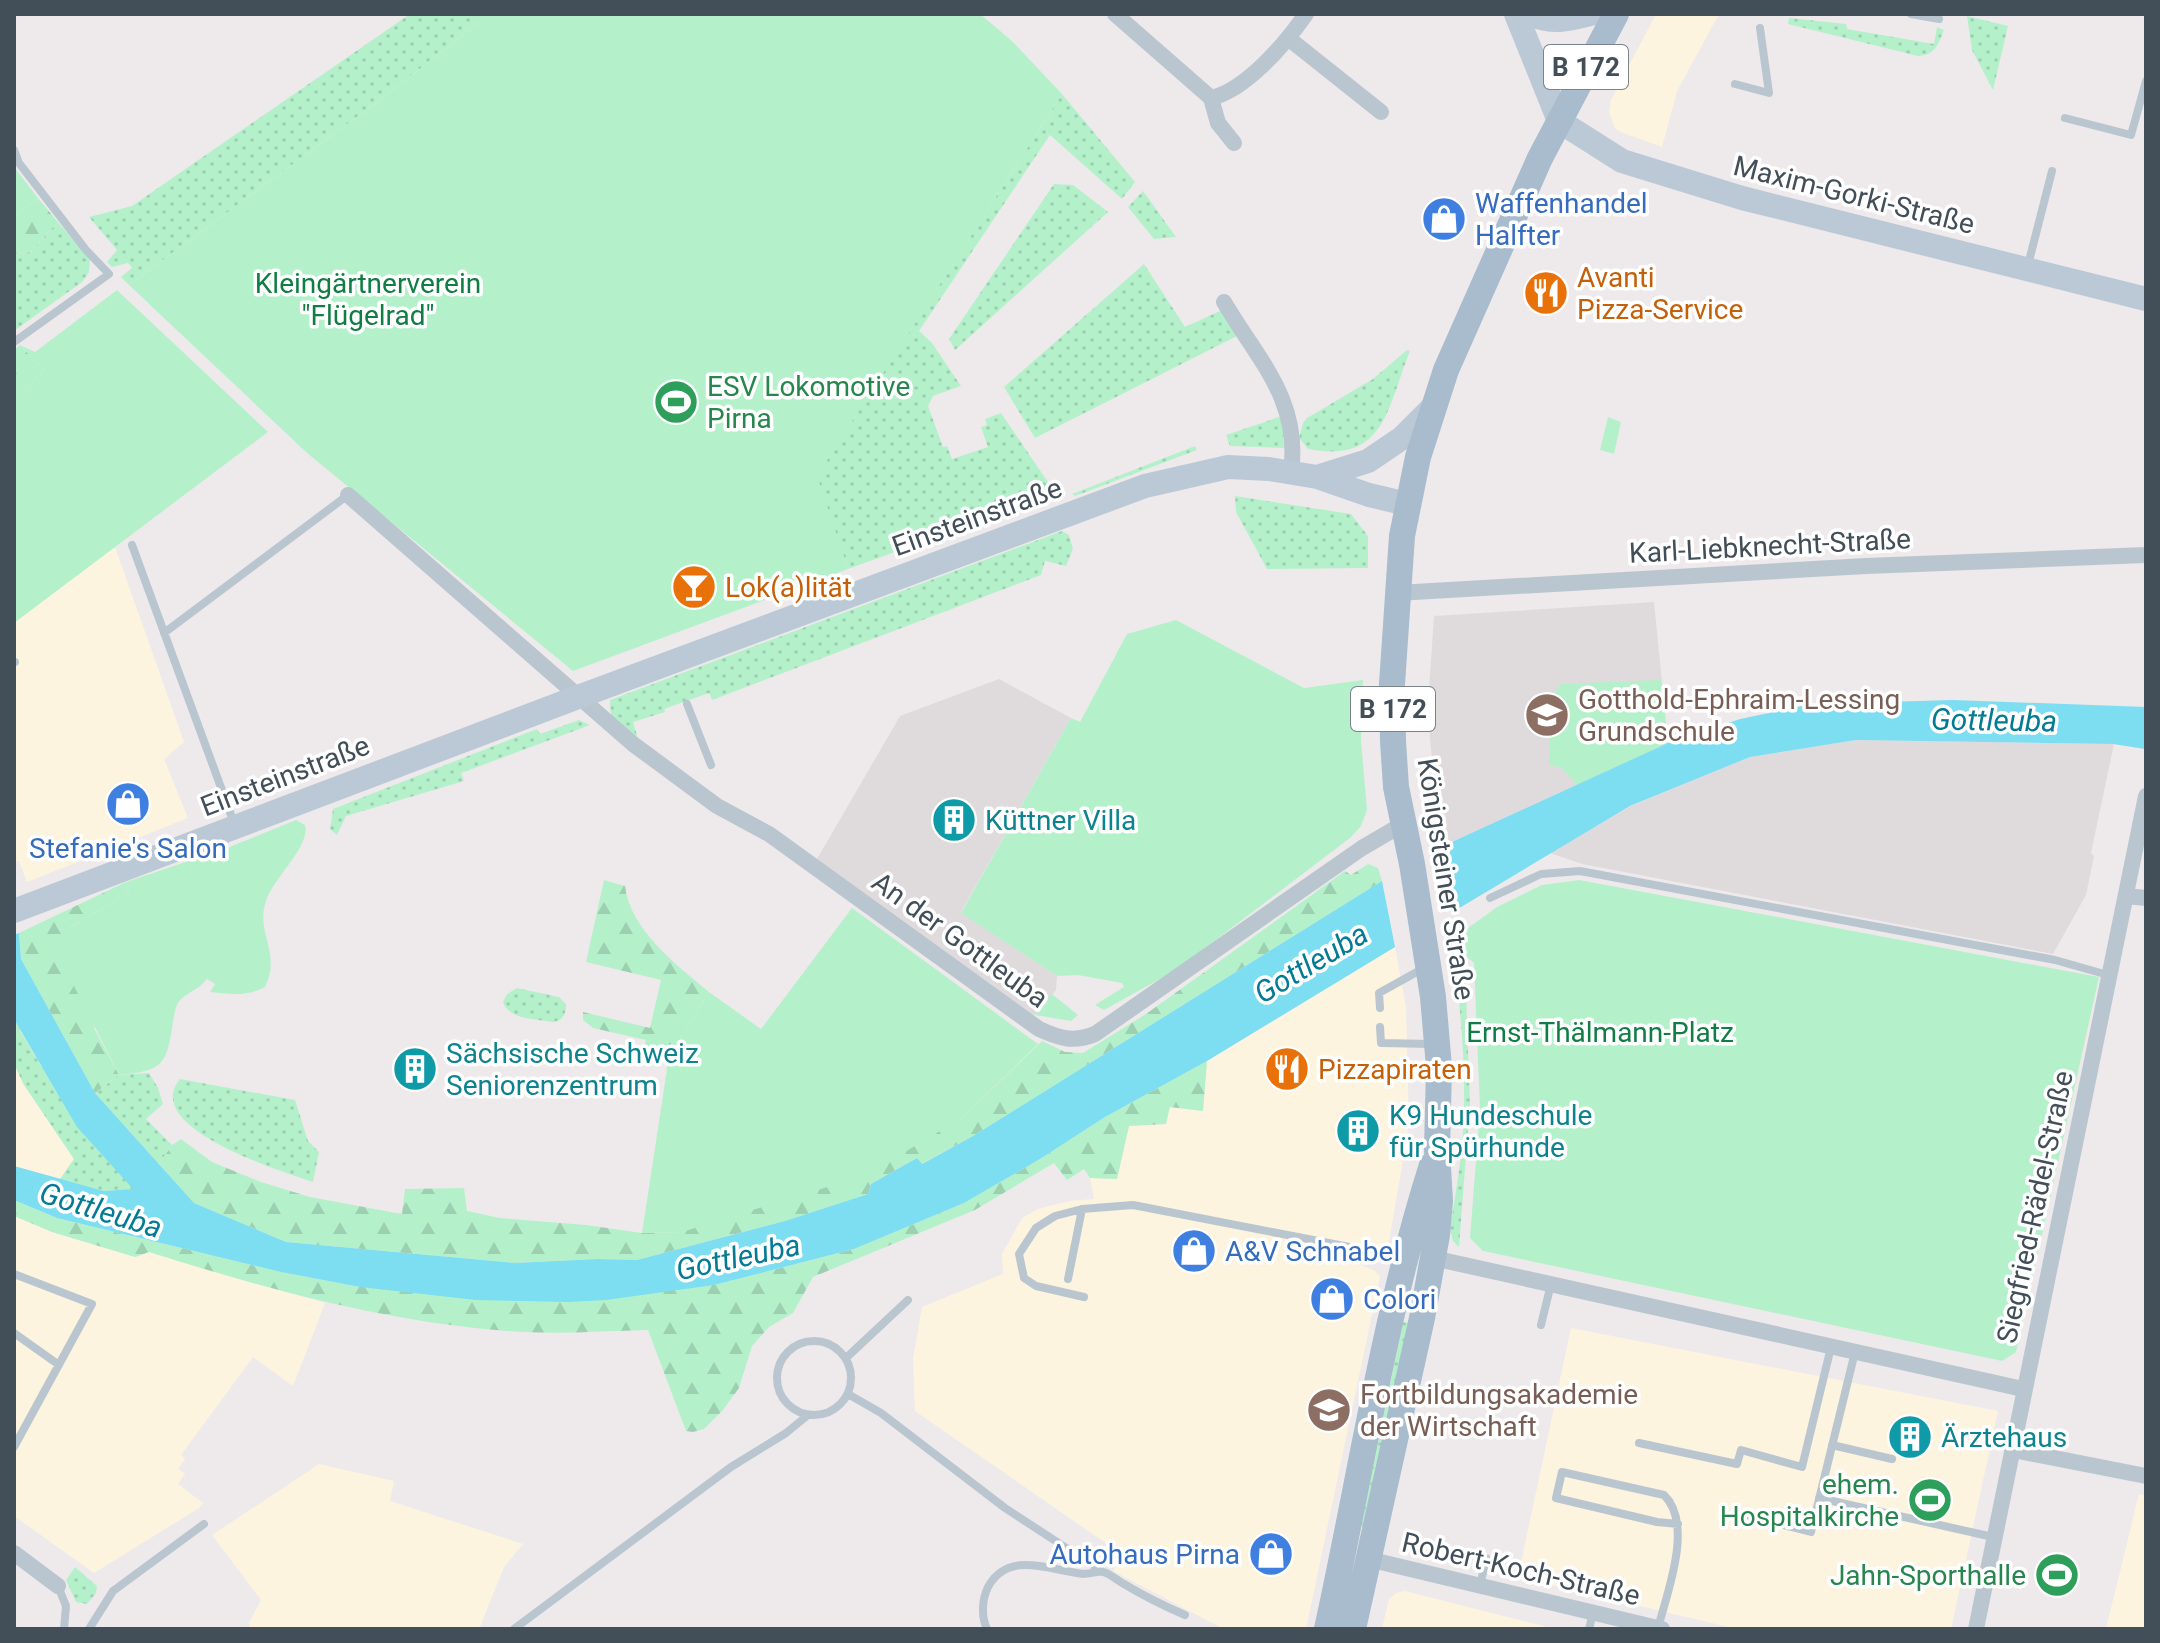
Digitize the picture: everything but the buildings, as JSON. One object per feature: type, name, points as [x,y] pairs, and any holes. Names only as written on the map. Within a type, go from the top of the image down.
[{"type":"main road","points":[[1516,14],[1559,121]]},
{"type":"main road","points":[[1530,14],[1548,21],[1561,21],[1591,14]]},
{"type":"main road","name":"B 172","points":[[1559,121],[1616,14]]},
{"type":"main road","name":"Maxim-Gorki-Straße","points":[[1559,121],[1609,154],[1651,171],[1754,201],[2146,299]]},
{"type":"main road","name":"Königsteiner Straße","points":[[1327,1629],[1356,1556],[1380,1515],[1433,1258],[1440,1201],[1437,1045],[1423,930],[1396,787],[1393,741],[1392,684],[1397,593],[1407,504],[1432,408],[1535,167],[1559,121]]},
{"type":"main road","points":[[1317,477],[1368,461],[1402,438],[1432,408]]},
{"type":"main road","name":"Einsteinstraße","points":[[14,911],[1145,486],[1228,467],[1317,477],[1407,504]]},
{"type":"main road","name":"Königsteiner Straße","points":[[1353,1629],[1356,1556],[1381,1367],[1406,1258],[1437,1150]]},
{"type":"street","points":[[1115,14],[1211,98],[1218,123],[1234,143]]},
{"type":"street","points":[[1211,98],[1227,94],[1288,38],[1306,14]]},
{"type":"street","points":[[1288,38],[1381,112]]},
{"type":"street","points":[[1224,302],[1280,391],[1288,410],[1293,453],[1291,472]]},
{"type":"street","points":[[348,495],[578,697]]},
{"type":"street","name":"Karl-Liebknecht-Straße","points":[[1397,593],[1866,566],[2146,555]]},
{"type":"street","name":"An der Gottleuba","points":[[578,697],[633,744],[717,806],[769,834],[1039,1029],[1073,1040],[1095,1034],[1362,848],[1403,824]]},
{"type":"street","name":"Siegfried-Rädel-Straße","points":[[1976,1629],[2108,975],[2143,826],[2146,796]]},
{"type":"street","points":[[2126,896],[2146,898]]},
{"type":"street","points":[[1433,1258],[2023,1389]]},
{"type":"street","points":[[2013,1450],[2146,1476]]},
{"type":"street","points":[[14,1553],[58,1586]]},
{"type":"street","name":"Robert-Koch-Straße","points":[[1356,1556],[1506,1592],[1591,1621],[1660,1628]]},
{"type":"lane","points":[[1911,14],[1939,19]]},
{"type":"lane","points":[[1735,84],[1769,93],[1760,28]]},
{"type":"lane","points":[[2065,118],[2131,135],[2146,81]]},
{"type":"lane","points":[[14,150],[19,163],[86,250],[109,274],[14,342]]},
{"type":"lane","points":[[2026,270],[2052,171]]},
{"type":"lane","points":[[164,633],[348,495]]},
{"type":"lane","points":[[132,545],[236,827]]},
{"type":"lane","points":[[687,704],[711,765]]},
{"type":"lane","points":[[1490,898],[1541,874],[1580,871],[2040,957],[2108,975]]},
{"type":"lane","points":[[1380,1008],[1379,993],[1428,966]]},
{"type":"lane","points":[[1380,1027],[1381,1043],[1437,1045]]},
{"type":"lane","points":[[1084,1297],[1036,1286],[1024,1278],[1019,1254],[1036,1228],[1055,1216],[1082,1209],[1133,1205],[1406,1258]]},
{"type":"lane","points":[[1068,1279],[1082,1209]]},
{"type":"lane","points":[[14,1274],[92,1304],[14,1447]]},
{"type":"lane","points":[[1541,1325],[1551,1284]]},
{"type":"lane","points":[[846,1358],[908,1300]]},
{"type":"lane","points":[[14,1333],[59,1365]]},
{"type":"lane","points":[[802,1342],[827,1342],[846,1358],[852,1375],[848,1394],[842,1404],[821,1416],[796,1412],[780,1393],[777,1381],[783,1357],[802,1342]]},
{"type":"lane","points":[[1639,1443],[1737,1464],[1741,1450],[1802,1467],[1831,1346]]},
{"type":"lane","points":[[1745,1515],[1811,1532],[1855,1351]]},
{"type":"lane","points":[[848,1394],[881,1413],[1005,1508],[1103,1572],[1156,1603],[1185,1615]]},
{"type":"lane","points":[[514,1629],[731,1467],[786,1433],[808,1415]]},
{"type":"lane","points":[[1832,1445],[1892,1459]]},
{"type":"lane","points":[[1660,1628],[1678,1544],[1678,1524],[1670,1501],[1664,1495],[1562,1472],[1556,1498],[1657,1522],[1678,1524]]},
{"type":"lane","points":[[1819,1498],[1993,1537]]},
{"type":"lane","points":[[89,1629],[113,1591],[204,1524]]},
{"type":"lane","points":[[1479,1586],[1486,1558]]},
{"type":"lane","points":[[987,1629],[983,1603],[989,1586],[1011,1566],[1024,1563],[1087,1574],[1103,1572]]},
{"type":"lane","points":[[58,1586],[66,1606],[64,1629]]},
{"type":"shaded area","points":[[1656,14],[1719,14],[1677,91],[1662,147],[1621,132],[1615,128],[1609,112],[1611,100]]},
{"type":"shaded area","points":[[115,547],[184,742],[164,759],[188,818],[27,882],[19,861],[14,861],[14,623]]},
{"type":"shaded area","name":"Gotthold-Ephraim-Lessing Grundschule","points":[[1654,602],[1668,743],[1441,847],[1430,740],[1429,689],[1434,616]]},
{"type":"shaded area","points":[[999,679],[1071,718],[961,912],[1057,976],[1056,990],[1035,1015],[1027,1014],[817,859],[900,716]]},
{"type":"shaded area","points":[[1856,740],[2114,744],[2091,853],[2094,856],[2086,895],[2053,954],[1582,864],[1550,853],[1631,806],[1750,757]]},
{"type":"shaded area","points":[[1395,947],[1406,1008],[1409,1125],[1388,1247],[1360,1243],[1356,1263],[1380,1276],[1306,1629],[1224,1629],[1113,1571],[1123,1555],[915,1411],[913,1359],[922,1307],[1003,1274],[1002,1254],[1022,1218],[1038,1209],[1094,1199],[1090,1178],[1117,1179],[1129,1126],[1166,1124],[1169,1107],[1203,1111],[1207,1061]]},
{"type":"shaded area","points":[[14,1064],[24,1085],[74,1159],[60,1179],[14,1166]]},
{"type":"shaded area","points":[[14,1216],[52,1232],[135,1257],[149,1252],[325,1303],[293,1386],[253,1357],[181,1455],[185,1459],[178,1469],[185,1474],[178,1484],[203,1503],[199,1508],[94,1573],[14,1516]]},
{"type":"shaded area","points":[[1571,1328],[1998,1411],[1951,1629],[1737,1629],[1518,1577]]},
{"type":"shaded area","points":[[319,1464],[394,1481],[390,1501],[523,1544],[504,1567],[479,1629],[251,1629],[249,1623],[261,1600],[212,1535]]},
{"type":"shaded area","points":[[2139,1494],[2146,1496],[2146,1629],[2106,1629]]},
{"type":"shaded area","points":[[1405,1591],[1551,1628],[1577,1629],[1382,1629],[1389,1599]]},
{"type":"green space","points":[[410,14],[489,14],[384,97],[129,285],[121,277],[132,268],[128,263],[112,267],[107,262],[117,250],[89,217],[132,206]]},
{"type":"green space","name":"ESV Lokomotive Pirna","points":[[489,14],[980,14],[1012,41],[1062,94],[817,476],[848,569],[573,671],[307,453],[129,285],[384,97]]},
{"type":"green space","points":[[1967,16],[2008,26],[1993,90],[1972,50]]},
{"type":"green space","points":[[1789,18],[1846,24],[1847,29],[1934,44],[1937,27],[1944,30],[1932,51],[1918,56],[1788,24]]},
{"type":"green space","points":[[1062,94],[1135,182],[1122,199],[1050,135],[919,331],[932,343],[961,386],[933,396],[928,406],[943,447],[947,446],[952,459],[988,447],[981,427],[987,425],[985,419],[1001,413],[1056,494],[848,569],[816,477]]},
{"type":"green space","points":[[14,167],[38,198],[14,218]]},
{"type":"green space","points":[[1054,184],[1073,185],[1108,212],[955,350],[949,339]]},
{"type":"green space","points":[[1143,191],[1176,237],[1154,239],[1128,207]]},
{"type":"green space","points":[[38,198],[58,222],[30,252],[14,255],[14,218]]},
{"type":"green space","points":[[58,222],[90,259],[89,272],[82,282],[14,331],[14,255],[30,252]]},
{"type":"green space","points":[[1144,264],[1185,327],[1222,310],[1239,335],[1035,438],[1004,387]]},
{"type":"green space","points":[[117,290],[268,432],[14,623],[14,399],[44,370],[20,345],[35,352]]},
{"type":"green space","points":[[20,345],[44,370],[14,399],[14,350]]},
{"type":"green space","points":[[1407,350],[1410,351],[1388,411],[1380,427],[1368,439],[1354,448],[1334,451],[1308,449],[1299,438],[1307,418],[1373,379]]},
{"type":"green space","points":[[1282,416],[1284,448],[1230,446],[1226,435]]},
{"type":"green space","points":[[1608,417],[1621,422],[1614,454],[1600,450]]},
{"type":"green space","points":[[1195,446],[1197,450],[1075,496],[1072,494]]},
{"type":"green space","points":[[1235,496],[1351,514],[1368,536],[1368,568],[1267,569],[1236,512]]},
{"type":"green space","points":[[1062,531],[1069,535],[1073,549],[1066,566],[1045,561],[1041,575],[712,700],[709,693],[664,709],[665,712],[633,722],[638,739],[611,716],[610,700]]},
{"type":"green space","points":[[1176,620],[1304,688],[1363,680],[1361,740],[1367,810],[1361,826],[1350,838],[1176,970],[1104,1010],[1095,1005],[1124,987],[1122,983],[1078,975],[1057,976],[961,913],[1071,718],[1080,722],[1127,634]]},
{"type":"green space","points":[[1661,680],[1668,743],[1577,785],[1562,768],[1549,765],[1552,725],[1548,707],[1560,684]]},
{"type":"green space","points":[[579,720],[590,725],[461,773],[464,781],[346,816],[337,835],[330,829],[333,809],[537,729],[540,734]]},
{"type":"green space","points":[[296,820],[305,825],[303,842],[270,892],[263,912],[271,963],[265,987],[245,994],[210,992],[215,984],[207,979],[178,1003],[161,1063],[146,1071],[119,1075],[69,976],[63,950],[69,928],[129,893],[126,882],[227,848]]},
{"type":"green space","points":[[1368,864],[1378,868],[1382,881],[973,1136],[921,1164],[917,1158],[871,1184],[868,1194],[785,1221],[637,1260],[515,1263],[286,1242],[194,1203],[159,1164],[172,1145],[181,1139],[212,1162],[310,1197],[402,1214],[405,1189],[464,1188],[467,1211],[500,1218],[642,1233],[682,1232],[962,1118],[1042,1041],[1065,1052],[1083,1053],[1146,1014],[1345,871],[1351,875]]},
{"type":"green space","points":[[604,880],[625,886],[636,917],[657,946],[709,992],[669,1056],[642,1055],[646,1040],[593,1028],[583,1020],[583,1012],[650,1028],[661,980],[586,962]]},
{"type":"green space","name":"Ernst-Thälmann-Platz","points":[[1579,880],[2099,977],[2016,1352],[2002,1361],[1483,1251],[1470,1238],[1480,1109],[1474,963],[1462,953],[1457,936],[1497,907],[1542,885]]},
{"type":"green space","points":[[126,882],[129,893],[69,928],[95,1030],[119,1075],[95,1093],[21,959],[19,933]]},
{"type":"green space","points":[[852,908],[1038,1044],[962,1118],[866,1175],[682,1232],[642,1233],[669,1056],[709,992],[761,1029]]},
{"type":"green space","points":[[1454,957],[1465,968],[1470,1103],[1459,1247],[1453,1241],[1450,1230],[1464,1106],[1462,1031]]},
{"type":"green space","points":[[517,988],[559,997],[566,1004],[563,1016],[553,1022],[524,1018],[511,1012],[503,1002],[507,994]]},
{"type":"green space","points":[[1052,994],[1078,1015],[1071,1021],[1035,1015]]},
{"type":"green space","points":[[14,1019],[69,1107],[134,1189],[104,1191],[60,1179],[74,1159],[24,1085],[14,1064]]},
{"type":"green space","points":[[1207,1061],[1203,1111],[1170,1107],[1166,1124],[1129,1126],[1117,1179],[1090,1178],[1084,1169],[1067,1180],[1054,1163],[975,1210],[813,1277],[793,1313],[769,1327],[752,1346],[739,1388],[723,1410],[704,1429],[693,1432],[686,1431],[648,1330],[525,1332],[461,1327],[371,1312],[237,1279],[149,1252],[135,1257],[52,1232],[14,1216],[14,1200],[57,1218],[281,1272],[360,1287],[714,1285],[854,1249],[964,1203],[1105,1117]]},
{"type":"green space","points":[[149,1073],[163,1104],[146,1119],[172,1145],[159,1164],[95,1093],[119,1075]]},
{"type":"green space","points":[[180,1079],[295,1100],[308,1141],[319,1152],[313,1182],[247,1158],[196,1130],[179,1114],[173,1097]]},
{"type":"green space","points":[[1403,1322],[1410,1323],[1363,1528],[1361,1526]]},
{"type":"green space","points":[[75,1567],[97,1586],[96,1593],[87,1604],[76,1602],[66,1580]]},
{"type":"water","name":"Gottleuba","points":[[1953,700],[2146,707],[2145,749],[2113,744],[1856,740],[1750,757],[1630,806],[1451,913],[1441,847],[1668,743],[1740,719],[1812,704]]},
{"type":"water","name":"Gottleuba","points":[[1382,881],[1395,947],[1207,1061],[1105,1117],[964,1203],[854,1249],[714,1285],[569,1302],[476,1300],[360,1287],[281,1272],[57,1218],[14,1200],[14,1166],[104,1191],[133,1189],[77,1127],[14,1019],[14,935],[19,933],[21,959],[95,1093],[194,1203],[286,1242],[515,1263],[637,1260],[785,1221],[868,1194],[871,1184],[917,1158],[922,1164],[973,1136]]},
{"type":"place","name":"Waffenhandel Halfter","points":[[1444,219]]},
{"type":"place","name":"Avanti Pizza-Service","points":[[1546,293]]},
{"type":"place","name":"ESV Lokomotive Pirna","points":[[676,402]]},
{"type":"place","name":"Lok(a)lität","points":[[694,587]]},
{"type":"place","name":"Gotthold-Ephraim-Lessing Grundschule","points":[[1547,715]]},
{"type":"place","name":"Stefanie's Salon","points":[[128,804]]},
{"type":"place","name":"Küttner Villa","points":[[954,820]]},
{"type":"place","name":"Sächsische Schweiz Seniorenzentrum","points":[[415,1069]]},
{"type":"place","name":"Pizzapiraten","points":[[1287,1069]]},
{"type":"place","name":"K9 Hundeschule für Spürhunde","points":[[1358,1131]]},
{"type":"place","name":"A&V Schnabel","points":[[1194,1251]]},
{"type":"place","name":"Colori","points":[[1332,1299]]},
{"type":"place","name":"Fortbildungsakademie der Wirtschaft","points":[[1329,1410]]},
{"type":"place","name":"Ärztehaus","points":[[1910,1437]]},
{"type":"place","name":"ehem. Hospitalkirche","points":[[1930,1500]]},
{"type":"place","name":"Autohaus Pirna","points":[[1271,1554]]},
{"type":"place","name":"Jahn-Sporthalle","points":[[2057,1575]]},
{"type":"park label","name":"Kleingärtnerverein \"Flügelrad\"","points":[[368,299]]}]
